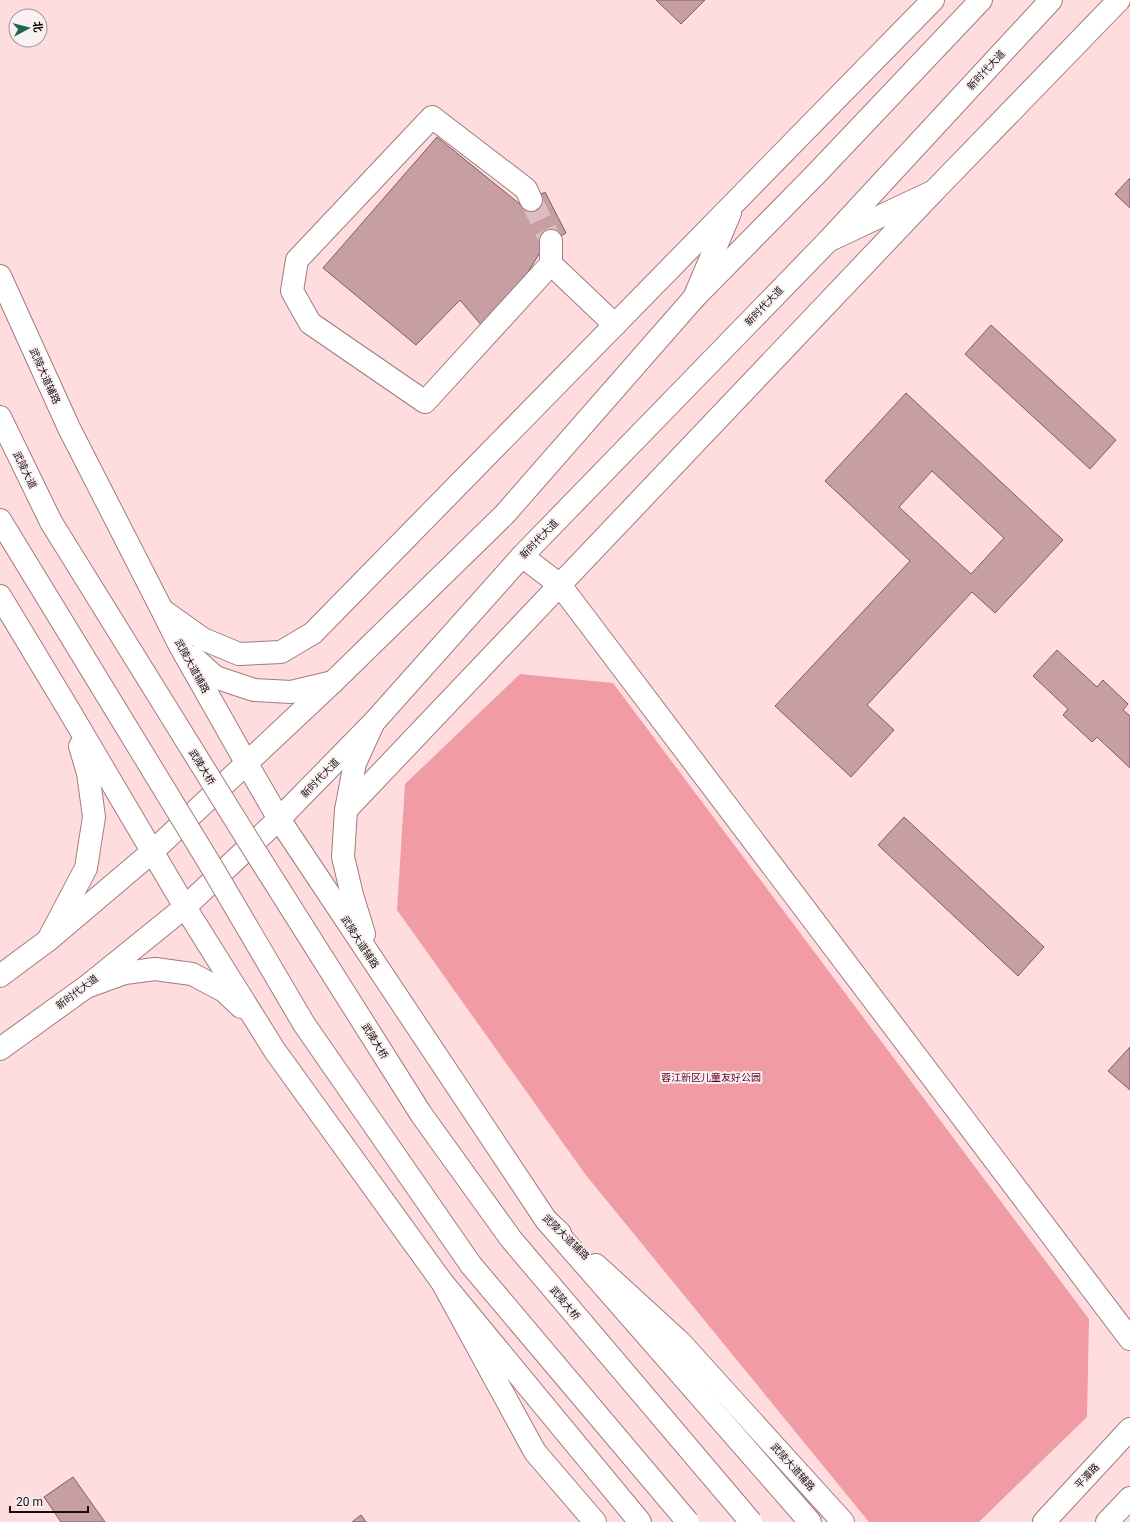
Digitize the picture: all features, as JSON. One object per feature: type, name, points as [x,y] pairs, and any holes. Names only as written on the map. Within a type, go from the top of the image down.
[{"type":"street","points":[[162,610],[203,639],[239,654],[281,652],[313,633],[933,0]]},
{"type":"street","points":[[0,976],[47,941],[152,852],[333,682],[505,514],[694,298],[816,174],[981,0]]},
{"type":"street","name":"新时代大道","points":[[0,1049],[86,987],[185,907],[279,819],[374,722],[522,556],[828,241],[1051,0]]},
{"type":"street","points":[[346,810],[934,191],[1119,0]]},
{"type":"street","points":[[531,200],[526,189],[432,117],[297,260],[292,291],[310,323],[425,402],[551,264],[551,241]]},
{"type":"street","points":[[828,241],[934,191]]},
{"type":"street","points":[[694,298],[734,203]]},
{"type":"street","points":[[551,264],[615,325]]},
{"type":"street","name":"武陵大道辅路","points":[[0,276],[69,428],[179,644],[246,764],[279,819],[546,1220],[680,1342],[843,1522]]},
{"type":"street","name":"武陵大道","points":[[0,417],[51,522]]},
{"type":"street","name":"武陵大桥","points":[[51,522],[248,840],[421,1114],[511,1239],[751,1522]]},
{"type":"street","points":[[4,526],[213,869],[304,1024],[471,1265],[688,1522]]},
{"type":"street","points":[[522,556],[560,585],[1130,1339]]},
{"type":"street","points":[[0,596],[185,907],[275,1051],[442,1282],[640,1522]]},
{"type":"street","points":[[179,644],[215,677],[254,690],[291,692],[333,682]]},
{"type":"street","points":[[47,941],[86,868],[94,817],[88,773],[70,712]]},
{"type":"street","points":[[374,722],[355,763],[346,810],[344,857],[360,924],[386,980]]},
{"type":"street","points":[[86,987],[126,973],[155,969],[192,974],[224,991],[257,1021]]},
{"type":"street","points":[[546,1220],[810,1522]]},
{"type":"street","points":[[442,1282],[535,1452],[595,1522]]},
{"type":"street","name":"平潭路","points":[[1044,1522],[1130,1430]]},
{"type":"street","points":[[1107,1522],[1130,1498]]},
{"type":"green space","name":"蓉江新区儿童友好公园","points":[[520,674],[613,683],[1089,1319],[1087,1417],[979,1522],[869,1522],[585,1174],[397,910],[405,784]]},
{"type":"building","points":[[656,0],[705,0],[681,24]]},
{"type":"building","points":[[437,137],[521,205],[545,192],[566,233],[544,246],[528,272],[482,326],[460,300],[416,345],[323,268]]},
{"type":"building","points":[[1130,178],[1130,208],[1115,194]]},
{"type":"building","points":[[991,325],[1116,440],[1090,469],[965,354]]},
{"type":"building","points":[[906,393],[1063,540],[995,613],[972,592],[867,705],[894,730],[851,777],[775,706],[910,561],[825,481]],"holes":[[[932,471],[1004,538],[971,574],[899,507]]]},
{"type":"building","points":[[1057,650],[1097,687],[1103,680],[1128,704],[1123,710],[1130,716],[1130,768],[1097,737],[1092,742],[1063,715],[1068,709],[1033,676]]},
{"type":"building","points":[[904,817],[1044,947],[1018,976],[878,845]]},
{"type":"building","points":[[1130,1047],[1130,1090],[1108,1071]]},
{"type":"building","points":[[73,1477],[105,1522],[61,1522],[44,1497]]},
{"type":"building","points":[[361,1515],[366,1522],[352,1522]]},
{"type":"tunnel","points":[[531,200],[551,241]]}]
